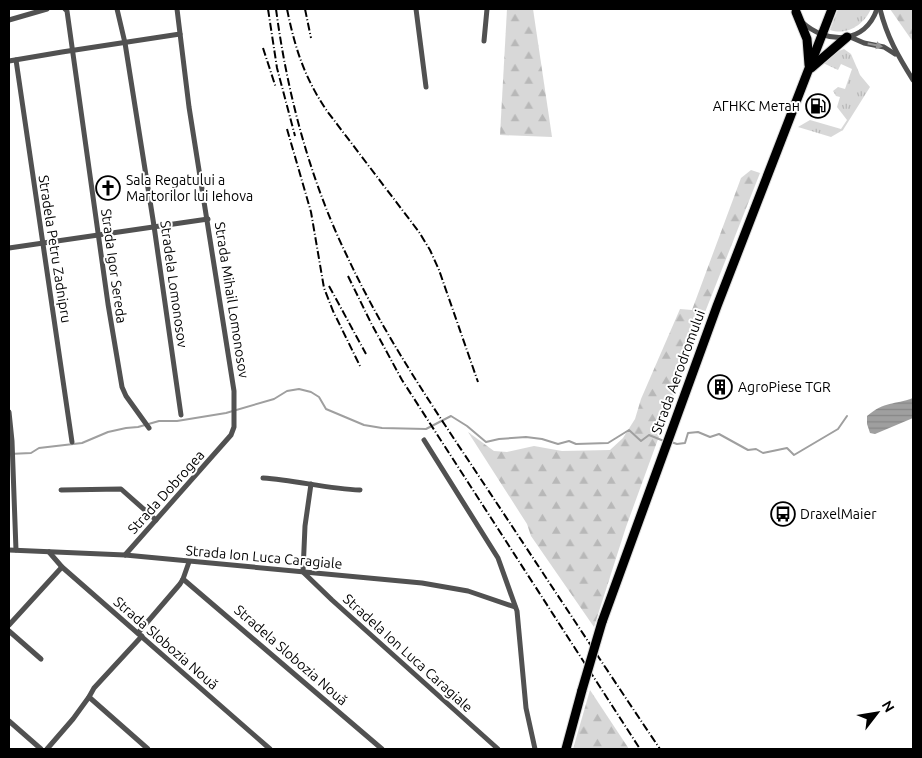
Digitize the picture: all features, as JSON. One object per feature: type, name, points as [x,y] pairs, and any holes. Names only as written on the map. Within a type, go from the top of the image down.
[{"type":"highway","name":"Strada Aerodromului","points":[[566,749],[602,622],[717,306],[832,9]]},
{"type":"highway","points":[[796,10],[807,39],[809,70]]},
{"type":"highway","points":[[809,70],[848,37]]},
{"type":"street","points":[[9,20],[29,11],[46,9]]},
{"type":"street","name":"Stradela Lomonosov","points":[[117,9],[125,43],[182,415]]},
{"type":"street","name":"Strada Mihail Lomonosov","points":[[177,9],[189,107],[234,390],[234,427],[224,444]]},
{"type":"street","points":[[416,9],[426,87]]},
{"type":"street","points":[[484,41],[486,9]]},
{"type":"street","points":[[796,10],[807,26],[822,36],[830,38],[848,37],[858,32],[868,25],[878,9]]},
{"type":"street","points":[[878,9],[899,58],[913,80]]},
{"type":"street","name":"Strada Igor Sereda","points":[[66,10],[122,387],[126,396],[149,428]]},
{"type":"street","points":[[9,61],[180,34]]},
{"type":"street","points":[[848,37],[884,47],[899,58]]},
{"type":"street","name":"Stradela Petru Zadnipru","points":[[16,60],[72,442]]},
{"type":"street","points":[[9,248],[208,219]]},
{"type":"street","points":[[9,412],[16,550]]},
{"type":"street","points":[[424,440],[498,558],[518,619],[526,708],[535,749]]},
{"type":"street","name":"Strada Dobrogea","points":[[125,555],[224,444]]},
{"type":"street","points":[[263,478],[335,489],[360,490]]},
{"type":"street","points":[[304,572],[305,526],[311,484]]},
{"type":"street","points":[[61,490],[121,489],[156,520]]},
{"type":"street","name":"Strada Ion Luca Caragiale","points":[[9,550],[125,555],[422,583],[468,591],[515,607]]},
{"type":"street","name":"Strada Slobozia Nouă","points":[[49,552],[62,567],[270,749]]},
{"type":"street","points":[[47,749],[73,719],[95,686],[140,635],[184,579],[188,562]]},
{"type":"street","points":[[9,625],[62,567]]},
{"type":"street","name":"Stradela Ion Luca Caragiale","points":[[304,572],[498,749]]},
{"type":"street","name":"Stradela Slobozia Nouă","points":[[184,579],[382,749]]},
{"type":"street","points":[[9,631],[41,659]]},
{"type":"street","points":[[89,697],[148,749]]},
{"type":"street","points":[[9,721],[41,749]]},
{"type":"green space","points":[[507,9],[533,9],[552,137],[500,135]]},
{"type":"green space","points":[[838,9],[871,9],[860,24],[855,27],[843,31],[830,30]]},
{"type":"green space","points":[[890,9],[913,9],[913,42]]},
{"type":"green space","points":[[844,49],[851,54],[860,75],[870,87],[843,130],[831,137],[798,127],[810,120],[841,129],[847,120],[837,107],[840,97],[836,96],[833,91],[838,87],[845,89],[852,69],[841,64],[838,70],[823,63]]},
{"type":"green space","points":[[751,170],[760,173],[696,335],[626,527],[594,627],[531,536],[527,524],[468,432],[494,451],[507,452],[534,446],[562,451],[610,450],[623,438],[635,419],[641,399],[680,309],[692,310],[741,178]]},
{"type":"green space","points":[[590,690],[629,749],[573,749]]},
{"type":"shaded area","points":[[913,398],[913,418],[875,434],[870,433],[867,416],[873,411]]},
{"type":"waterway","points":[[9,454],[31,453],[39,448],[82,443],[108,432],[159,421],[177,421],[226,413],[274,399],[287,391],[299,389],[311,392],[319,397],[326,409],[364,425],[382,428],[426,429],[451,416],[467,426],[486,442],[526,437],[558,444],[569,441],[576,444],[608,443],[629,430],[641,441],[649,435],[664,441]]},
{"type":"waterway","points":[[671,442],[677,444],[685,443],[688,433],[698,432],[710,437],[719,434],[748,450],[756,449],[763,453],[787,448],[794,455],[838,429],[847,416]]},
{"type":"railway","points":[[268,9],[277,68],[295,136]]},
{"type":"railway","points":[[276,9],[294,104],[311,167],[334,227],[363,288],[397,350],[435,410],[660,749]]},
{"type":"railway","points":[[287,9],[301,62],[319,98],[419,232],[430,250],[439,270],[478,382]]},
{"type":"railway","points":[[305,9],[311,38]]},
{"type":"railway","points":[[263,48],[276,88]]},
{"type":"railway","points":[[287,129],[311,212],[324,288],[360,366]]},
{"type":"railway","points":[[348,276],[402,380],[640,749]]},
{"type":"railway","points":[[329,286],[366,354]]},
{"type":"place","name":"АГНКС Метан","points":[[818,106]]},
{"type":"place","name":"Sala Regatului a Martorilor lui Iehova","points":[[108,188]]},
{"type":"place","name":"AgroPiese TGR","points":[[720,387]]},
{"type":"place","name":"DraxelMaier","points":[[783,514]]}]
